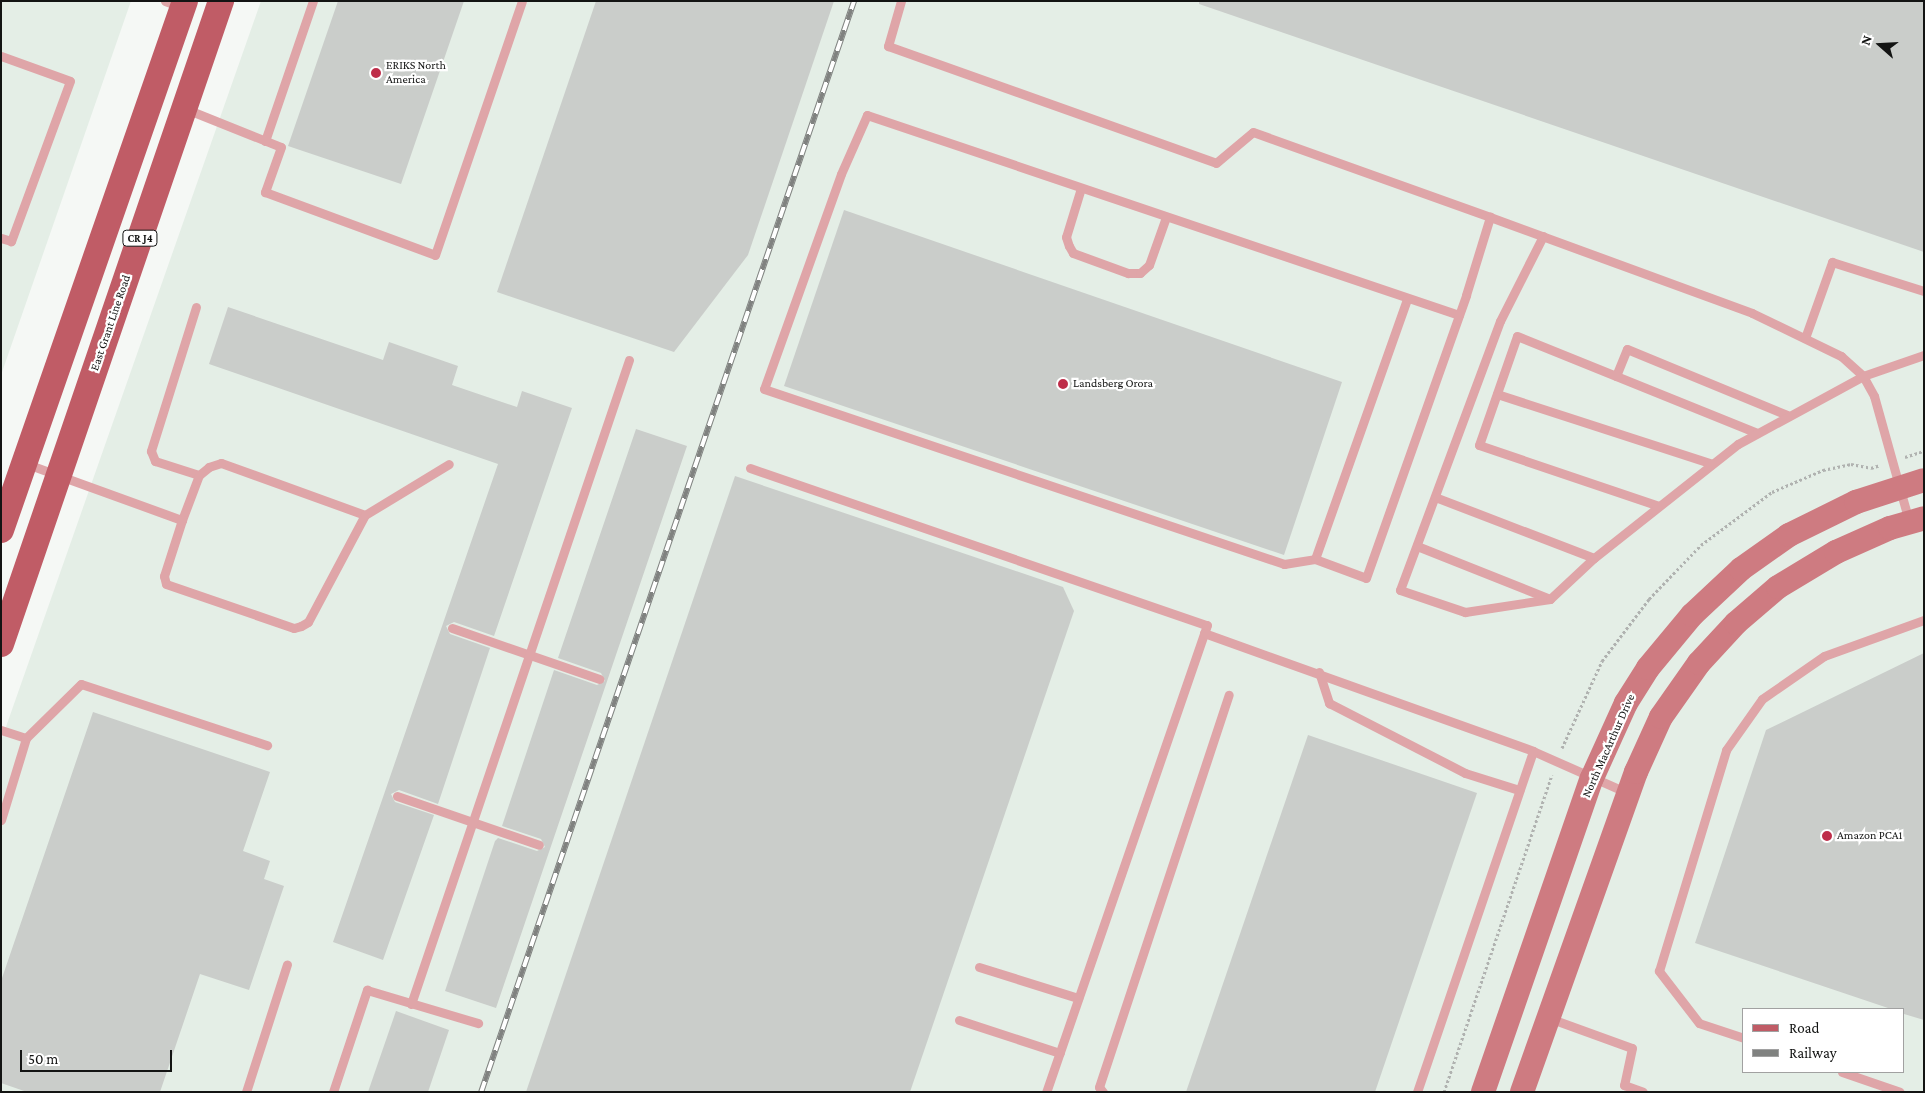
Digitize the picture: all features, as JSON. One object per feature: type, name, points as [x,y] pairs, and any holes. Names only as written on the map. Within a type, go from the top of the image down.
[{"type":"main road","name":"East Grant Line Road","points":[[1,644],[220,1]]},
{"type":"main road","name":"CR J4","points":[[1,530],[178,3]]},
{"type":"main road","name":"North MacArthur Drive","points":[[1483,1092],[1592,778],[1626,703],[1648,668],[1706,602],[1741,570],[1790,535],[1856,502],[1899,486],[1924,480]]},
{"type":"main road","points":[[1522,1092],[1628,794],[1661,717],[1699,663],[1736,623],[1778,587],[1836,552],[1916,520]]},
{"type":"lane","points":[[265,140],[313,1]]},
{"type":"lane","points":[[184,108],[281,147],[265,192],[435,255],[522,1]]},
{"type":"lane","points":[[901,1],[888,46],[1216,163],[1253,132],[1752,313],[1841,356],[1863,376],[1874,396],[1899,486],[1916,520]]},
{"type":"lane","points":[[1,56],[70,82],[11,241],[1,238]]},
{"type":"lane","points":[[1459,315],[867,115],[841,174],[764,389],[1284,564],[1315,559],[1366,578],[1459,315],[1490,217]]},
{"type":"lane","points":[[1082,188],[1066,237],[1069,246],[1074,253],[1128,273],[1140,272],[1149,265],[1166,217]]},
{"type":"lane","points":[[1543,236],[1500,321],[1400,590],[1465,612],[1550,599],[1594,558],[1712,464],[1757,433],[1787,415],[1863,376],[1924,355]]},
{"type":"lane","points":[[1805,338],[1832,262],[1924,291]]},
{"type":"lane","points":[[1315,559],[1407,299]]},
{"type":"lane","points":[[196,307],[151,451],[155,461],[199,476]]},
{"type":"lane","points":[[1659,506],[1479,445],[1517,336],[1757,433]]},
{"type":"lane","points":[[1616,376],[1627,349],[1787,415]]},
{"type":"lane","points":[[411,1004],[629,360]]},
{"type":"lane","points":[[1497,394],[1712,464]]},
{"type":"lane","points":[[24,463],[182,520]]},
{"type":"lane","points":[[365,515],[221,463],[209,467],[199,476],[182,520],[164,576],[166,584],[294,628],[308,622],[365,515],[449,464]]},
{"type":"lane","points":[[750,468],[1207,625],[1046,1092]]},
{"type":"lane","points":[[1435,497],[1594,558]]},
{"type":"lane","points":[[1417,546],[1550,599]]},
{"type":"lane","points":[[1742,1037],[1699,1023],[1660,972],[1726,750],[1762,699],[1824,656],[1924,620]]},
{"type":"lane","points":[[452,628],[599,679]]},
{"type":"lane","points":[[1204,633],[1318,672],[1533,751],[1628,794]]},
{"type":"lane","points":[[1318,672],[1329,703],[1465,773],[1519,790]]},
{"type":"lane","points":[[1,820],[26,738],[81,684],[267,744]]},
{"type":"lane","points":[[1103,1092],[1099,1087],[1229,695]]},
{"type":"lane","points":[[1,730],[26,738]]},
{"type":"lane","points":[[1416,1092],[1446,1012],[1533,751]]},
{"type":"lane","points":[[397,796],[540,845]]},
{"type":"lane","points":[[246,1092],[287,964]]},
{"type":"lane","points":[[979,967],[1078,998]]},
{"type":"lane","points":[[333,1092],[367,990],[478,1023]]},
{"type":"lane","points":[[1548,1018],[1632,1048],[1624,1085],[1643,1092]]},
{"type":"lane","points":[[959,1020],[1060,1052]]},
{"type":"lane","points":[[1845,1073],[1900,1092]]},
{"type":"shaded area","points":[[1,1],[131,1],[1,375]]},
{"type":"shaded area","points":[[261,1],[1924,1],[1924,1092],[1,1092],[1,741]]},
{"type":"building","name":"ERIKS North America","points":[[338,1],[464,1],[401,184],[288,146]]},
{"type":"building","points":[[596,1],[834,1],[748,255],[674,352],[497,292]]},
{"type":"building","points":[[1199,1],[1924,1],[1924,252],[1199,4]]},
{"type":"building","name":"Landsberg Orora","points":[[844,210],[1342,382],[1284,555],[784,386]]},
{"type":"building","points":[[228,307],[383,360],[389,342],[458,366],[452,385],[517,407],[522,391],[572,408],[494,636],[454,622],[446,626],[450,634],[490,648],[438,804],[399,790],[391,794],[395,802],[434,815],[383,960],[333,942],[498,464],[209,364]]},
{"type":"building","points":[[636,429],[687,446],[496,1008],[445,991],[495,841],[498,838],[537,851],[545,847],[541,839],[502,826],[554,670],[597,685],[605,681],[601,673],[558,658]]},
{"type":"building","points":[[735,476],[1063,587],[1074,611],[910,1092],[526,1092]]},
{"type":"building","name":"Amazon PCA1","points":[[1924,653],[1924,1020],[1905,1014],[1905,1008],[1888,1008],[1695,943],[1766,730]]},
{"type":"building","points":[[93,712],[270,772],[243,851],[270,861],[264,879],[284,886],[249,990],[200,974],[160,1092],[27,1092],[1,1083],[1,981]]},
{"type":"building","points":[[1308,735],[1477,793],[1375,1092],[1186,1092]]},
{"type":"building","points":[[396,1011],[449,1030],[428,1092],[368,1092]]},
{"type":"railway","points":[[481,1092],[854,1]]},
{"type":"place","name":"ERIKS North America","points":[[376,73]]},
{"type":"place","name":"Landsberg Orora","points":[[1063,384]]},
{"type":"place","name":"Amazon PCA1","points":[[1827,836]]}]
